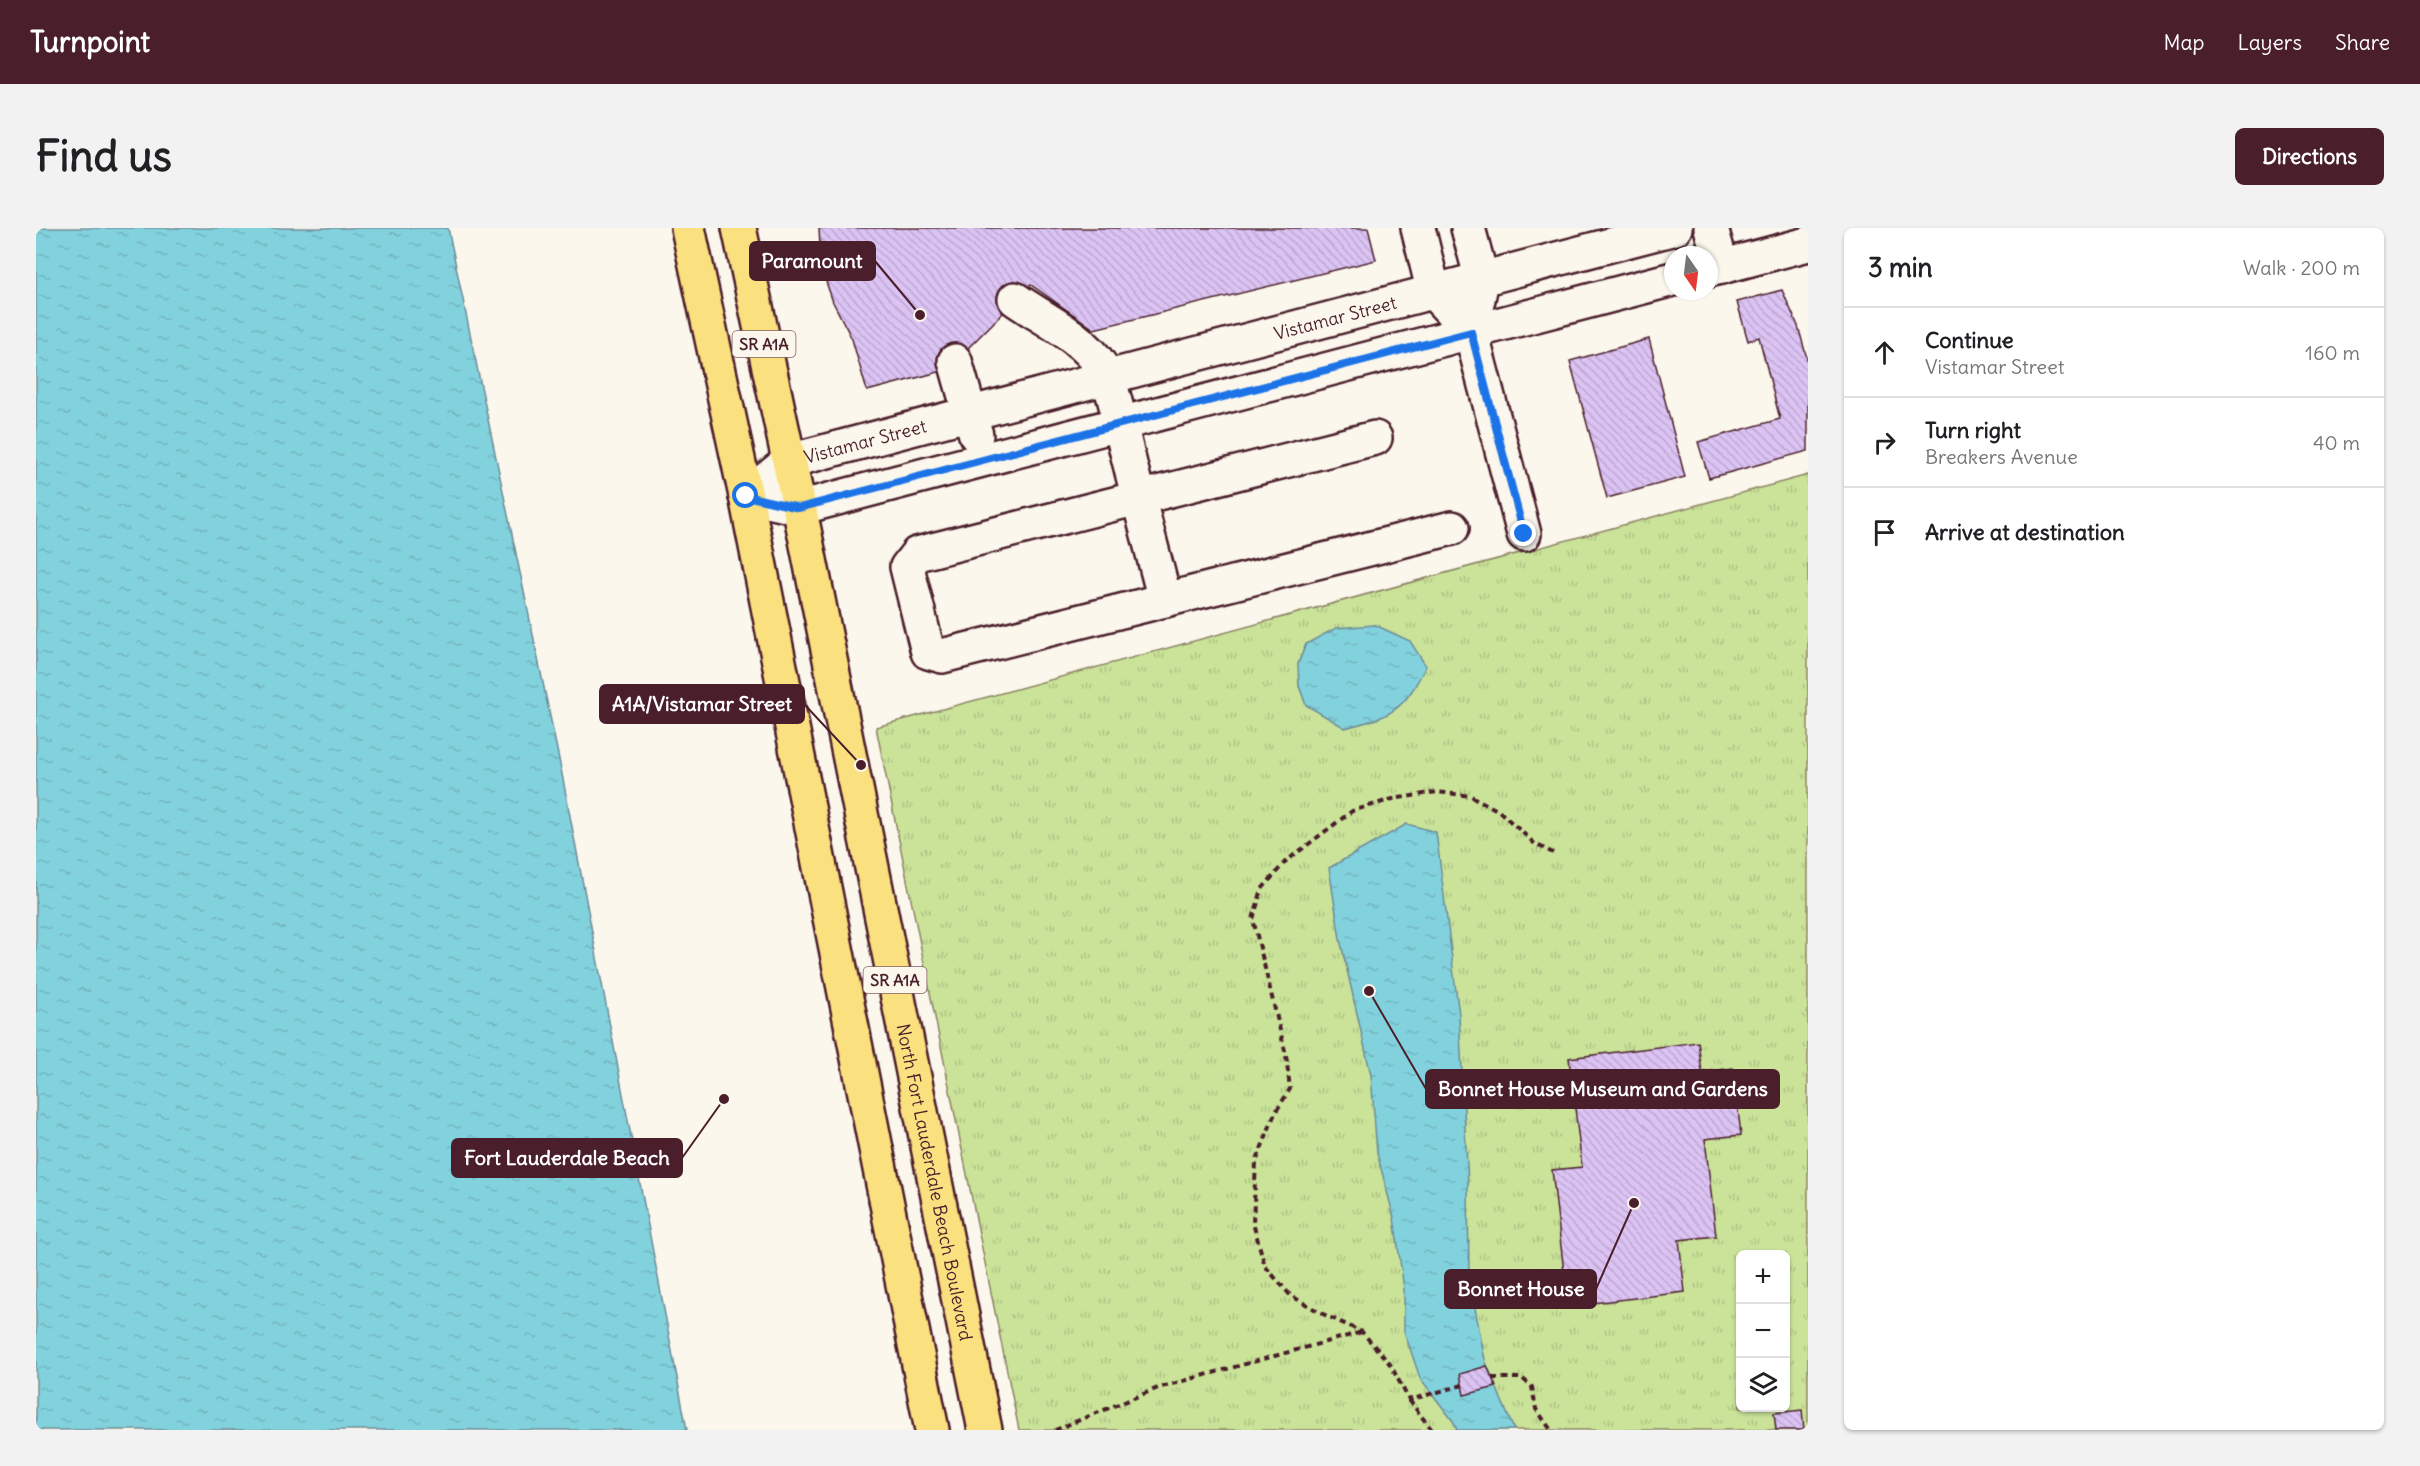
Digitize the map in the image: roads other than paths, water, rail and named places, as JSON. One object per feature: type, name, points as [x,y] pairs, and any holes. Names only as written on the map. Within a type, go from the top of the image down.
[{"type":"main road","name":"SR A1A","points":[[688,228],[746,496],[932,1430]]},
{"type":"main road","name":"North Fort Lauderdale Beach Boulevard","points":[[739,228],[799,508],[985,1430]]},
{"type":"street","points":[[1418,228],[1434,293],[1471,332]]},
{"type":"street","points":[[1468,228],[1482,280],[1471,332],[1524,534]]},
{"type":"street","name":"Vistamar Street","points":[[746,496],[789,461],[1675,228]]},
{"type":"street","points":[[1711,228],[1713,246]]},
{"type":"street","points":[[1718,267],[1808,244]]},
{"type":"street","points":[[746,496],[799,508],[1664,281]]},
{"type":"street","points":[[1015,299],[1081,344],[1101,364],[1108,378],[1165,600]]},
{"type":"street","points":[[955,361],[983,459]]},
{"type":"street","points":[[1375,438],[917,554],[907,567],[927,652],[942,656],[1452,528]]},
{"type":"water","points":[[36,228],[448,228],[561,769],[687,1430],[36,1430]]},
{"type":"water","points":[[1375,625],[1410,641],[1426,666],[1410,693],[1395,709],[1375,720],[1345,728],[1306,705],[1299,686],[1298,664],[1306,644],[1336,628]]},
{"type":"water","points":[[1407,824],[1436,832],[1459,1015],[1468,1184],[1469,1277],[1485,1360],[1514,1430],[1457,1430],[1453,1421],[1420,1378],[1404,1331],[1404,1289],[1394,1218],[1377,1153],[1371,1075],[1340,939],[1329,868]]},
{"type":"place","name":"Paramount","points":[[920,315]]},
{"type":"place","name":"A1A/Vistamar Street","points":[[861,765]]},
{"type":"place","name":"Bonnet House Museum and Gardens","points":[[1369,991]]},
{"type":"place","name":"Fort Lauderdale Beach","points":[[724,1099]]},
{"type":"place","name":"Bonnet House","points":[[1634,1203]]}]
